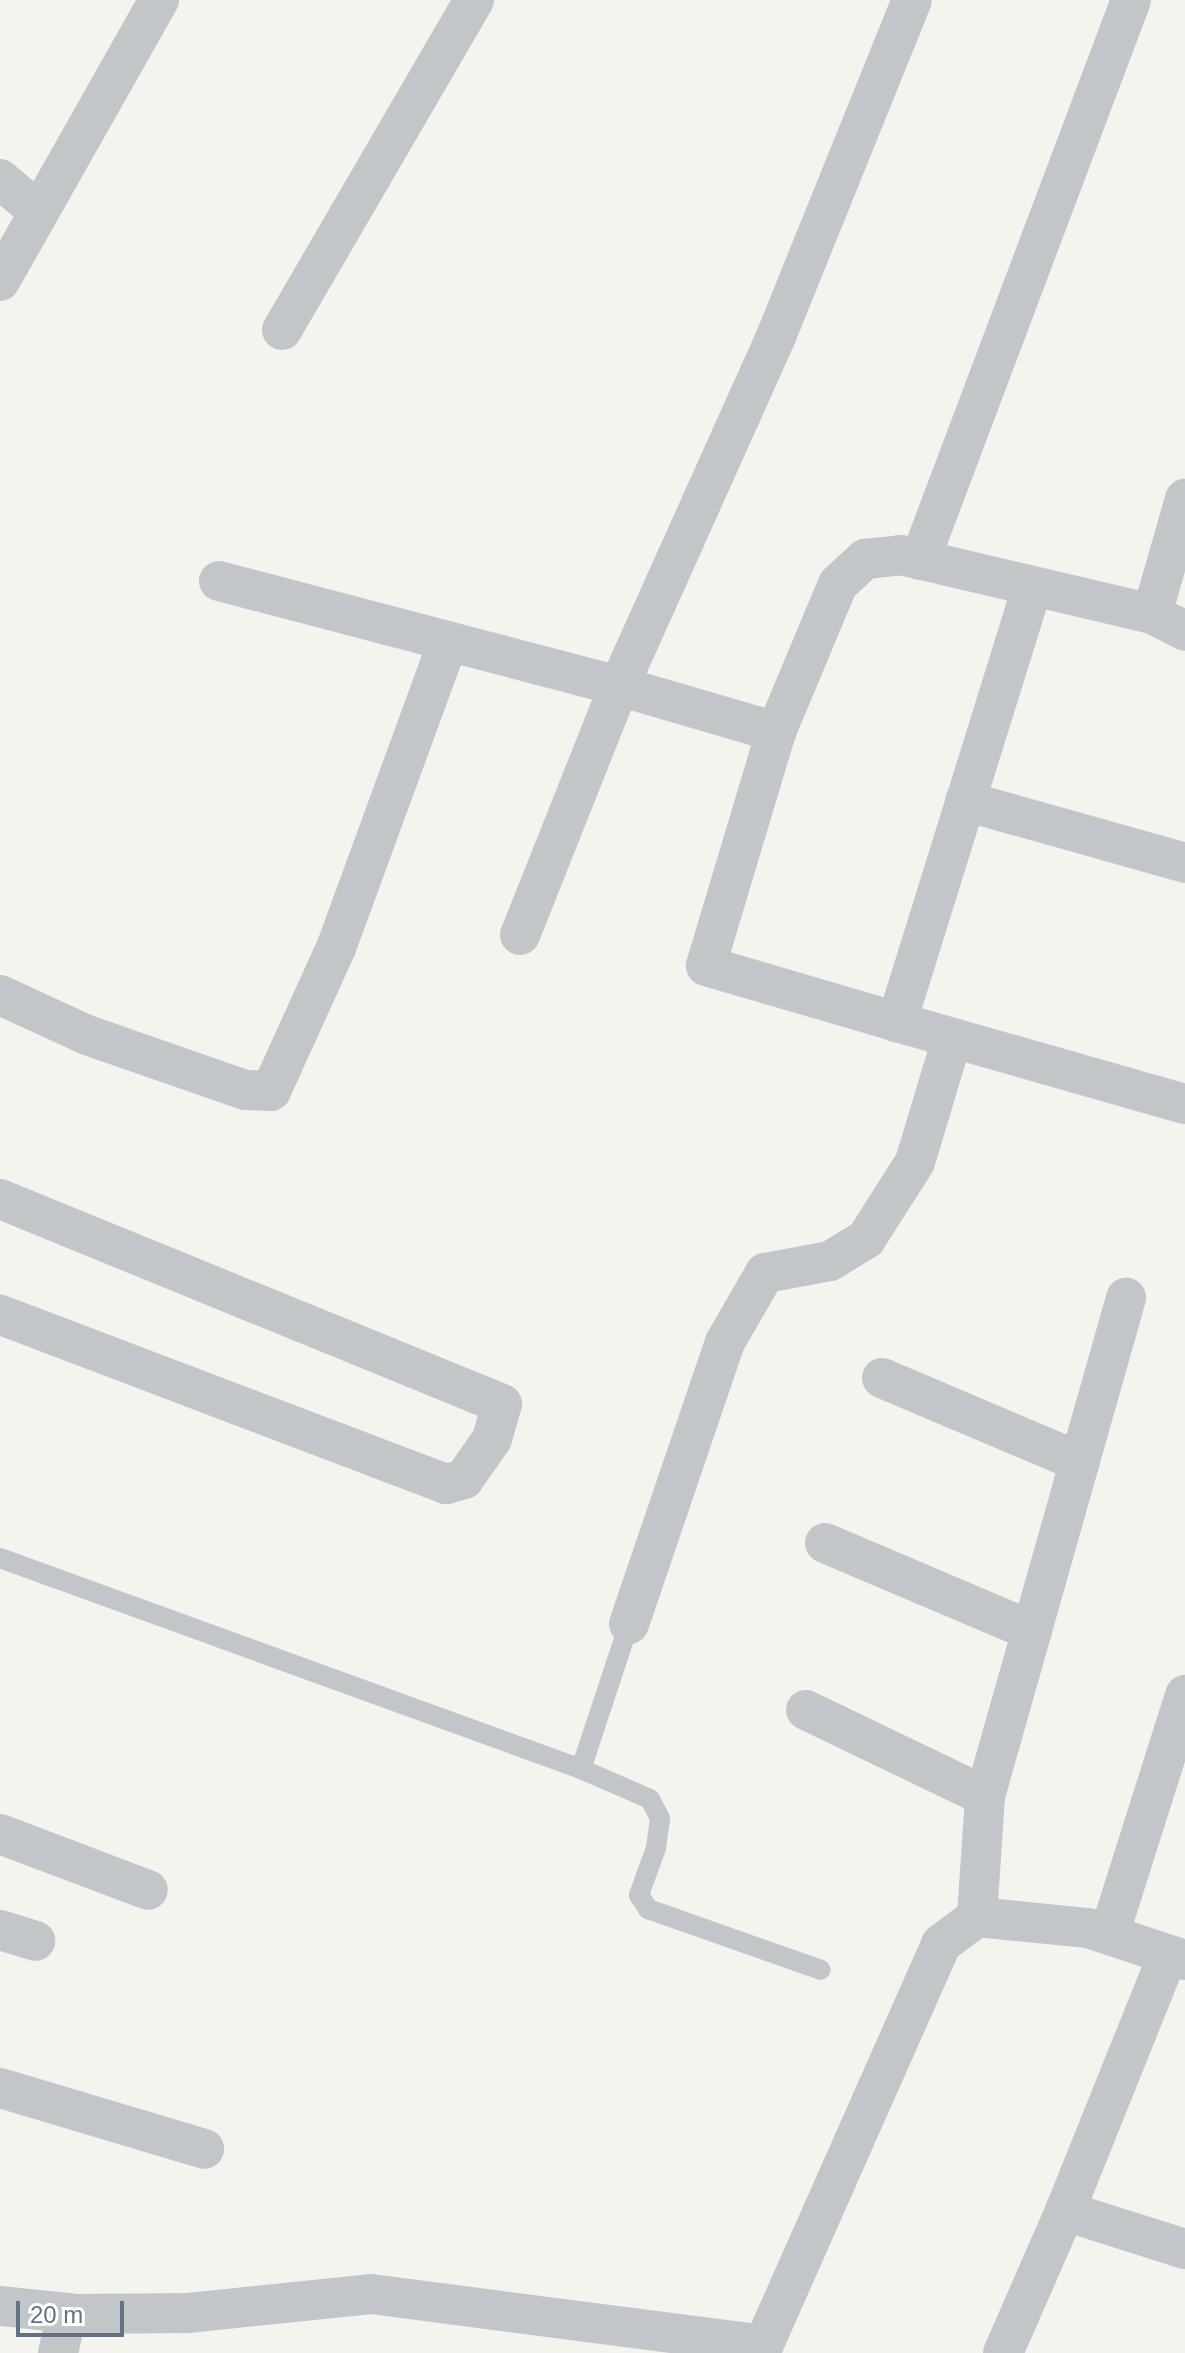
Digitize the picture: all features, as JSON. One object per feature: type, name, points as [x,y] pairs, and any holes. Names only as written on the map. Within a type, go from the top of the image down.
[{"type":"street","points":[[0,281],[159,0]]},
{"type":"street","points":[[282,330],[474,0]]},
{"type":"street","points":[[520,935],[619,686],[777,334],[912,0]]},
{"type":"street","points":[[920,560],[1131,0]]},
{"type":"street","points":[[0,179],[39,212]]},
{"type":"street","points":[[1185,499],[1168,623],[901,555],[865,559],[838,584],[776,732],[706,966],[1185,1104]]},
{"type":"street","points":[[219,581],[619,686],[776,732]]},
{"type":"street","points":[[897,1022],[1032,588]]},
{"type":"street","points":[[0,995],[87,1035],[245,1090],[271,1091],[336,948],[448,642]]},
{"type":"street","points":[[965,801],[1185,863]]},
{"type":"street","points":[[629,1624],[725,1342],[765,1273],[830,1261],[866,1239],[915,1162],[952,1039]]},
{"type":"street","points":[[0,1199],[502,1404],[492,1439],[464,1479],[446,1484],[0,1315]]},
{"type":"street","points":[[977,1917],[985,1796],[1126,1298]]},
{"type":"street","points":[[882,1378],[1080,1462]]},
{"type":"street","points":[[825,1543],[1032,1631]]},
{"type":"street","points":[[1109,1935],[1185,1695]]},
{"type":"street","points":[[806,1710],[985,1796]]},
{"type":"street","points":[[0,1834],[148,1890]]},
{"type":"street","points":[[0,2306],[67,2313],[188,2313],[371,2294],[588,2338],[762,2349],[941,1944],[977,1917],[1088,1928],[1176,1957],[1003,2353]]},
{"type":"street","points":[[0,2088],[204,2149]]},
{"type":"street","points":[[1065,2211],[1185,2249]]},
{"type":"street","points":[[58,2353],[67,2313]]},
{"type":"lane","points":[[0,1558],[581,1769],[650,1799],[660,1819],[656,1848],[639,1895],[648,1909],[821,1970]]},
{"type":"lane","points":[[581,1769],[629,1624]]}]
